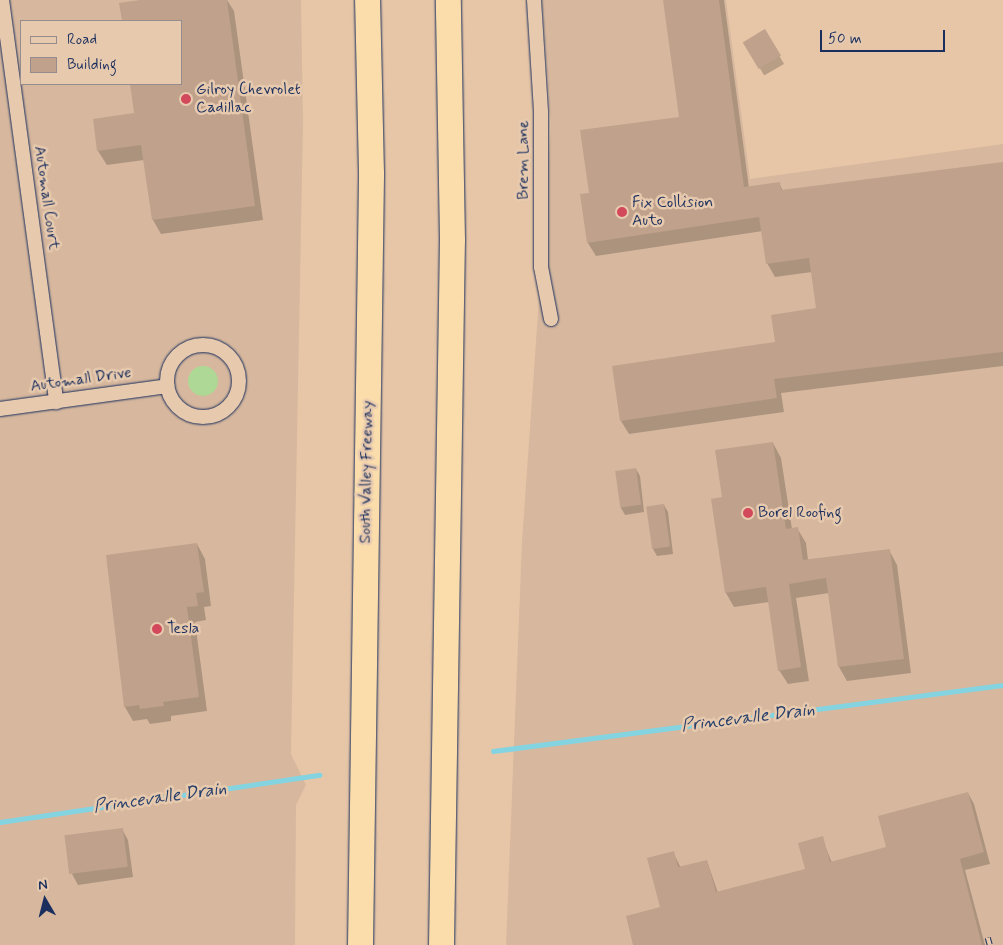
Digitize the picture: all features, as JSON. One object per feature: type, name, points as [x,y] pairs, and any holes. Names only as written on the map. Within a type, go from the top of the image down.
[{"type":"highway","name":"South Valley Freeway","points":[[360,945],[371,183],[368,27],[365,0]]},
{"type":"highway","points":[[441,945],[452,231],[448,0]]},
{"type":"street","name":"Automall Court","points":[[2,0],[56,402]]},
{"type":"street","name":"Brem Lane","points":[[534,0],[540,92],[541,268],[551,319]]},
{"type":"street","points":[[198,345],[213,346],[226,353],[239,374],[239,386],[231,404],[221,412],[208,417],[194,416],[180,409],[167,386],[168,372],[174,359],[185,350],[198,345]]},
{"type":"street","name":"Automall Drive","points":[[0,409],[167,386]]},
{"type":"shaded area","points":[[0,0],[301,0],[303,123],[291,754],[306,785],[296,805],[295,945],[0,945]]},
{"type":"shaded area","points":[[542,0],[726,0],[750,179],[1003,144],[1003,945],[506,945],[522,542],[551,126]]},
{"type":"green space","points":[[203,366],[214,370],[218,381],[214,392],[203,396],[192,392],[188,381],[192,370]]},
{"type":"building","name":"Gilroy Chevrolet Cadillac","points":[[140,0],[227,0],[255,206],[152,220],[141,145],[97,151],[93,119],[134,113],[130,85],[182,85],[182,20],[122,20],[119,3]]},
{"type":"building","points":[[663,0],[719,0],[744,187],[780,182],[781,190],[1003,162],[1003,352],[774,379],[777,398],[620,421],[612,366],[775,342],[771,315],[816,308],[809,258],[766,264],[759,217],[587,243],[580,194],[589,193],[580,130],[679,117]]},
{"type":"building","points":[[765,29],[781,56],[759,69],[743,42]]},
{"type":"building","points":[[773,442],[786,529],[798,527],[803,560],[890,549],[904,659],[838,667],[826,578],[789,584],[801,667],[778,671],[766,587],[725,593],[711,499],[722,497],[715,450]]},
{"type":"building","points":[[636,468],[641,505],[620,508],[615,471]]},
{"type":"building","points":[[664,504],[670,547],[652,549],[646,507]]},
{"type":"building","points":[[197,543],[204,592],[196,593],[198,606],[187,607],[199,697],[163,702],[164,706],[140,709],[139,705],[124,707],[106,555]]},
{"type":"building","points":[[968,792],[984,852],[960,859],[982,945],[633,945],[626,916],[660,907],[647,858],[674,851],[678,867],[707,860],[716,892],[805,869],[798,843],[823,836],[830,862],[886,847],[878,816]]},
{"type":"building","points":[[123,828],[128,867],[69,874],[64,835]]},
{"type":"waterway","name":"Princevalle Drain","points":[[493,751],[1003,685]]},
{"type":"waterway","name":"Princevalle Drain","points":[[0,822],[320,775]]},
{"type":"railway","points":[[988,938],[990,945]]},
{"type":"place","name":"Gilroy Chevrolet Cadillac","points":[[186,99]]},
{"type":"place","name":"Fix Collision Auto","points":[[622,212]]},
{"type":"place","name":"Borel Roofing","points":[[748,513]]},
{"type":"place","name":"Tesla","points":[[157,629]]}]
